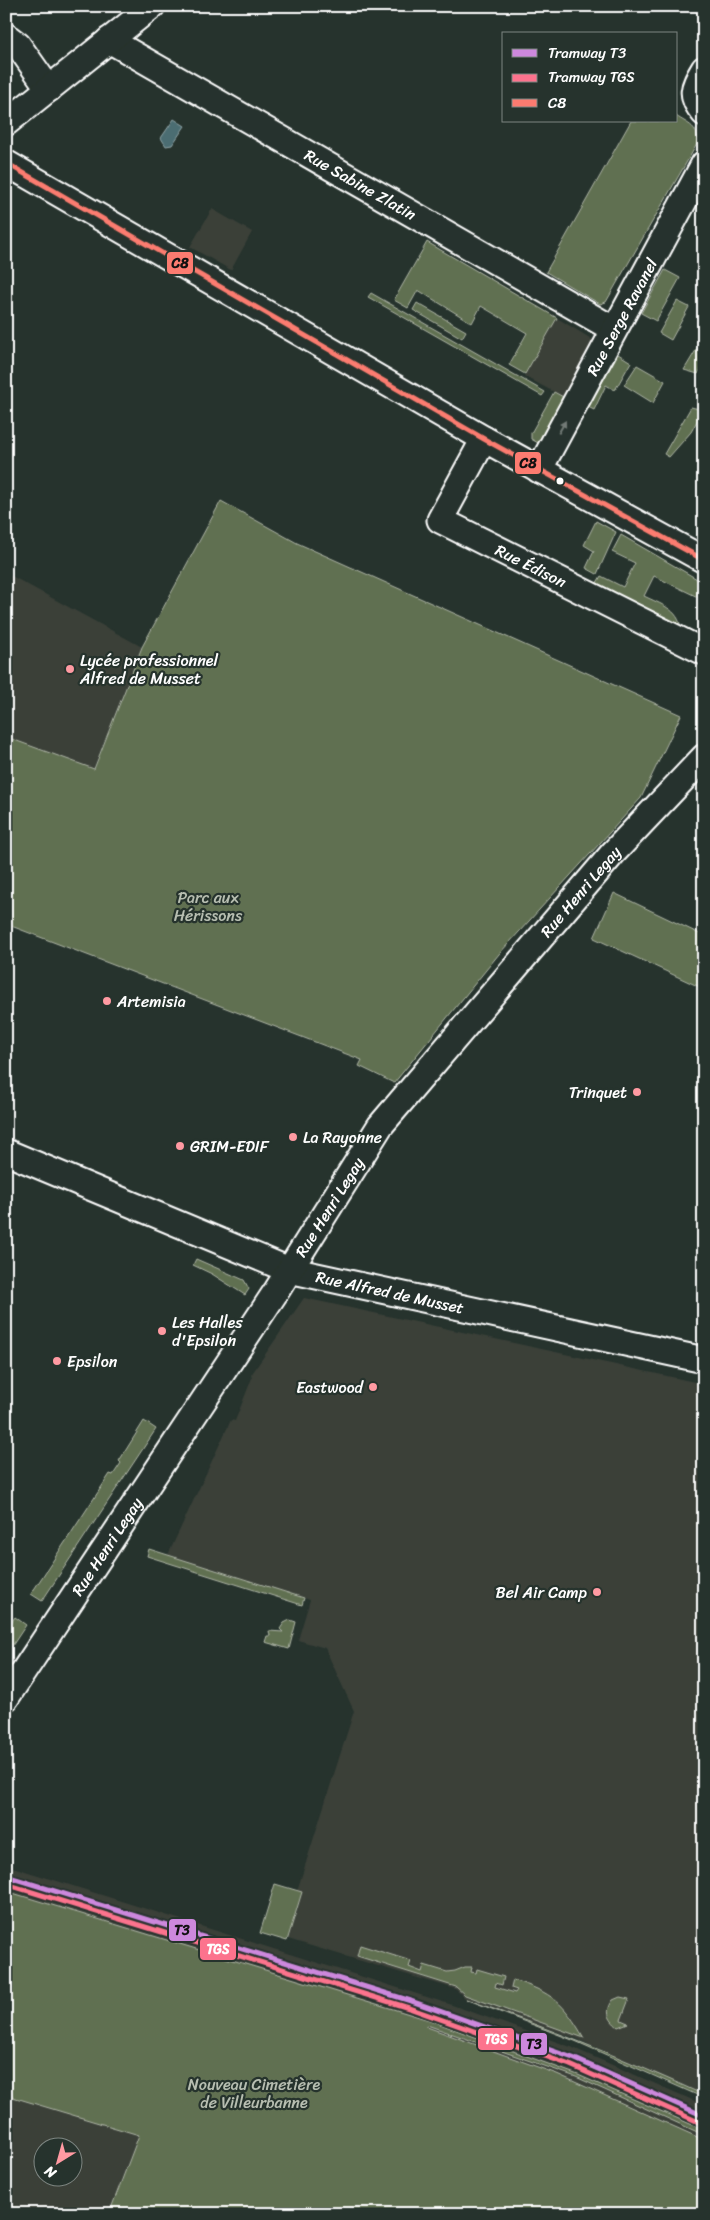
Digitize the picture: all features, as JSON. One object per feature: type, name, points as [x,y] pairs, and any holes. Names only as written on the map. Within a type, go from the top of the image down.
[{"type":"street","points":[[6,123],[152,6]]},
{"type":"street","points":[[6,36],[18,45],[49,88]]},
{"type":"street","name":"Rue Sabine Zlatin","points":[[108,40],[613,329]]},
{"type":"street","points":[[704,69],[694,85],[694,102],[704,113]]},
{"type":"street","points":[[6,163],[484,439],[704,560]]},
{"type":"street","name":"Rue Serge Ravanel","points":[[539,470],[607,345],[613,329],[704,164]]},
{"type":"street","name":"Rue Édison","points":[[484,439],[440,520],[704,652]]},
{"type":"street","name":"Rue Henri Legay","points":[[6,1698],[186,1430],[380,1126],[613,853],[704,757]]},
{"type":"street","name":"Rue Alfred de Musset","points":[[6,1152],[289,1270],[704,1360]]},
{"type":"shaded area","points":[[212,209],[252,232],[231,270],[190,247]]},
{"type":"shaded area","points":[[557,318],[598,343],[567,399],[524,376]]},
{"type":"shaded area","name":"Lycée professionnel Alfred de Musset","points":[[6,573],[142,647],[93,770],[6,737]]},
{"type":"shaded area","points":[[304,1298],[704,1384],[704,2095],[575,2038],[466,1999],[455,1989],[288,1939],[302,1893],[297,1891],[354,1711],[325,1648],[298,1640],[310,1600],[168,1555],[231,1420],[235,1421],[252,1378],[251,1375]]},
{"type":"shaded area","points":[[6,1865],[449,2004],[571,2047],[704,2105],[704,2140],[557,2074],[426,2027],[428,2021],[6,1891]]},
{"type":"shaded area","points":[[6,2095],[139,2135],[109,2214],[6,2214]]},
{"type":"green space","points":[[678,117],[695,130],[697,144],[606,302],[600,304],[546,272],[630,122],[678,122]]},
{"type":"green space","points":[[427,242],[557,318],[525,374],[509,365],[527,333],[481,306],[472,323],[418,290],[408,308],[394,300]]},
{"type":"green space","points":[[665,270],[680,278],[656,321],[641,313]]},
{"type":"green space","points":[[371,293],[545,392],[542,396],[368,297]]},
{"type":"green space","points":[[677,301],[689,307],[671,340],[659,333]]},
{"type":"green space","points":[[417,303],[466,331],[462,338],[413,310]]},
{"type":"green space","points":[[704,337],[704,363],[698,374],[684,370]]},
{"type":"green space","points":[[618,354],[631,362],[615,390],[606,385],[594,410],[588,407]]},
{"type":"green space","points":[[637,365],[665,381],[653,403],[624,385]]},
{"type":"green space","points":[[554,392],[567,399],[540,444],[531,439],[531,433]]},
{"type":"green space","points":[[691,407],[703,410],[691,432],[669,457],[664,454]]},
{"type":"green space","name":"Parc aux Hérissons","points":[[221,501],[297,543],[681,715],[641,798],[499,954],[394,1083],[359,1066],[362,1060],[6,924],[6,737],[94,769],[142,647]]},
{"type":"green space","points":[[596,521],[616,532],[597,574],[586,568],[594,551],[584,545]]},
{"type":"green space","points":[[621,535],[704,583],[704,600],[654,576],[644,596],[673,612],[681,629],[595,586],[601,576],[623,587],[635,563],[612,552]]},
{"type":"green space","points":[[614,893],[704,936],[704,989],[594,938]]},
{"type":"green space","points":[[196,1259],[244,1280],[249,1289],[245,1295],[212,1274],[193,1265]]},
{"type":"green space","points":[[144,1421],[156,1429],[42,1601],[31,1594],[110,1474],[113,1475],[121,1463],[119,1461]]},
{"type":"green space","points":[[149,1549],[304,1598],[302,1605],[147,1556]]},
{"type":"green space","points":[[15,1617],[26,1625],[6,1655],[6,1630]]},
{"type":"green space","points":[[290,1620],[296,1622],[289,1649],[265,1642],[267,1636],[270,1636],[269,1631],[283,1632],[280,1629],[284,1623]]},
{"type":"green space","points":[[275,1884],[302,1892],[287,1941],[260,1933]]},
{"type":"green space","name":"Nouveau Cimetière de Villeurbanne","points":[[6,1891],[429,2020],[578,2075],[704,2130],[704,2135],[576,2077],[427,2025],[427,2027],[557,2074],[704,2140],[704,2214],[109,2214],[139,2135],[6,2095]]},
{"type":"green space","points":[[360,1945],[411,1961],[409,1967],[422,1972],[424,1965],[447,1972],[472,1967],[471,1972],[476,1973],[477,1969],[504,1977],[502,1985],[496,1983],[495,1987],[515,1993],[517,1990],[511,1988],[513,1980],[538,1989],[556,2000],[563,2007],[584,2038],[465,1995],[456,1987],[357,1956]]},
{"type":"green space","points":[[620,1997],[629,1999],[621,2020],[628,2023],[618,2027],[610,2018],[608,2011],[613,2000]]},
{"type":"green space","points":[[466,1999],[616,2056],[704,2095],[704,2098],[575,2041]]},
{"type":"water","points":[[174,119],[185,126],[172,145],[166,146],[161,138]]},
{"type":"tram line","name":"T3","points":[[6,1876],[411,2001],[573,2058],[704,2116]]},
{"type":"tram line","name":"TGS","points":[[6,1884],[409,2008],[570,2065],[701,2123]]},
{"type":"transit line","name":"C8","points":[[6,163],[484,439],[704,560]]},
{"type":"place","name":"Lycée professionnel Alfred de Musset","points":[[70,669]]},
{"type":"place","name":"Artemisia","points":[[107,1001]]},
{"type":"place","name":"Trinquet","points":[[637,1092]]},
{"type":"place","name":"La Rayonne","points":[[293,1137]]},
{"type":"place","name":"GRIM-EDIF","points":[[180,1146]]},
{"type":"place","name":"Les Halles d'Epsilon","points":[[162,1331]]},
{"type":"place","name":"Epsilon","points":[[57,1361]]},
{"type":"place","name":"Eastwood","points":[[373,1387]]},
{"type":"place","name":"Bel Air Camp","points":[[597,1592]]}]
